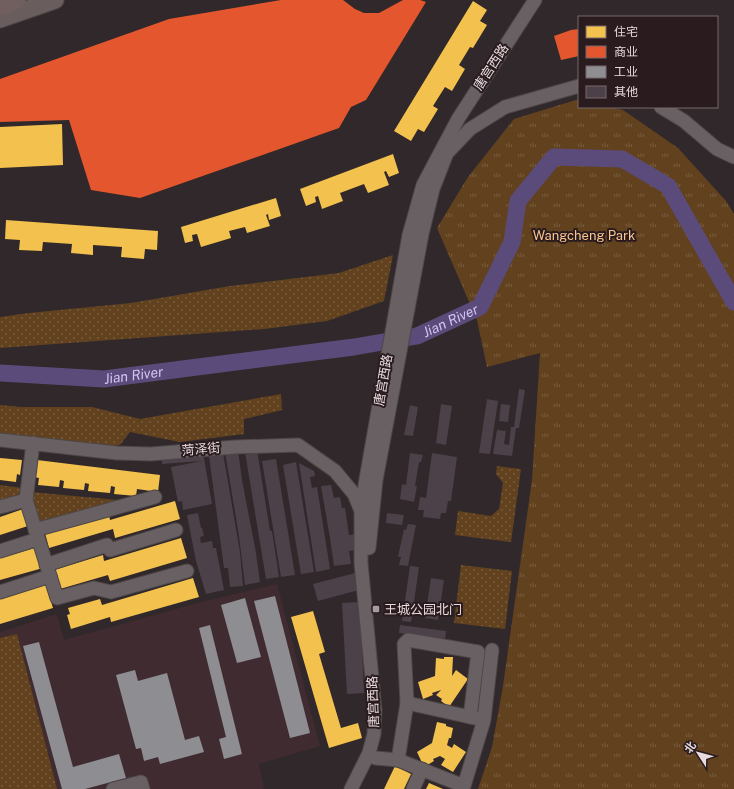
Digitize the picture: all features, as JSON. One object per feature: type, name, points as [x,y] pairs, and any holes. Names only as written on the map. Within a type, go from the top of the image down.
[{"type":"highway","points":[[0,6],[16,0]]},
{"type":"main road","points":[[0,19],[55,0]]},
{"type":"street","name":"唐宫西路","points":[[351,789],[369,754],[374,734],[374,702],[361,563],[371,479],[409,235],[423,185],[452,130],[535,0]]},
{"type":"street","name":"唐宫西路","points":[[371,479],[422,234],[434,189],[447,153],[470,129],[505,107],[578,86]]},
{"type":"street","points":[[663,108],[684,121],[717,149],[734,157]]},
{"type":"street","name":"菏泽街","points":[[0,440],[117,453],[151,454],[235,447],[298,445],[335,471],[354,494],[367,514]]},
{"type":"street","points":[[33,443],[26,500],[57,598],[94,588],[111,592],[187,571]]},
{"type":"street","points":[[0,551],[36,535],[155,497]]},
{"type":"street","points":[[0,507],[26,500]]},
{"type":"street","name":"唐宫西路","points":[[360,789],[375,758],[380,736],[381,711],[369,561],[367,514]]},
{"type":"street","points":[[0,592],[108,545],[110,550],[176,530]]},
{"type":"street","points":[[398,760],[407,704],[404,644],[408,640],[478,652],[470,717]]},
{"type":"street","points":[[375,758],[398,760],[464,786],[484,720],[492,650]]},
{"type":"street","points":[[407,704],[484,720]]},
{"type":"street","points":[[413,789],[422,770]]},
{"type":"street","points":[[113,789],[141,782],[143,789]]},
{"type":"shaded area","points":[[277,584],[320,746],[259,764],[264,789],[0,789],[0,632],[57,614],[64,640],[205,601]]},
{"type":"green space","name":"Wangcheng Park","points":[[576,100],[578,100],[578,108],[614,108],[623,110],[678,148],[726,201],[734,214],[734,789],[478,789],[492,747],[503,686],[532,480],[540,353],[487,367],[477,320],[437,228],[468,177],[514,119]]},
{"type":"green space","points":[[393,255],[384,301],[327,321],[264,329],[0,348],[0,317],[131,303],[230,286],[339,273]]},
{"type":"green space","points":[[281,394],[282,410],[244,419],[244,434],[180,442],[130,432],[120,445],[101,447],[0,433],[0,405],[21,407],[92,407],[140,419]]},
{"type":"green space","points":[[497,466],[521,469],[511,542],[455,535],[458,511],[491,516],[499,509],[503,483],[496,474]]},
{"type":"green space","points":[[0,485],[23,488],[21,494],[0,501]]},
{"type":"green space","points":[[31,492],[118,500],[40,524]]},
{"type":"green space","points":[[461,565],[512,571],[505,629],[454,623]]},
{"type":"green space","points":[[17,634],[57,789],[0,789],[0,638]]},
{"type":"building: 住宅","points":[[473,1],[487,10],[480,21],[487,25],[473,48],[470,47],[459,65],[465,69],[452,91],[445,87],[433,106],[438,109],[424,132],[418,129],[411,141],[394,131]]},
{"type":"building: 住宅","points":[[62,124],[63,165],[0,168],[0,127]]},
{"type":"building: 住宅","points":[[393,154],[399,173],[389,177],[386,171],[384,172],[389,185],[368,193],[364,184],[340,193],[343,201],[322,209],[318,196],[315,197],[316,202],[306,206],[300,189]]},
{"type":"building: 住宅","points":[[276,198],[281,216],[269,220],[268,214],[266,215],[270,226],[247,233],[245,227],[229,231],[231,238],[201,247],[197,234],[192,235],[193,241],[185,243],[181,227]]},
{"type":"building: 住宅","points":[[6,220],[158,231],[157,250],[145,249],[144,259],[121,257],[122,247],[93,245],[93,255],[71,253],[72,244],[43,242],[42,251],[19,250],[20,240],[5,239]]},
{"type":"building: 住宅","points":[[0,458],[22,460],[20,475],[17,474],[16,482],[0,480]]},
{"type":"building: 住宅","points":[[37,460],[160,475],[158,492],[137,489],[136,496],[114,494],[115,487],[111,486],[110,493],[88,491],[89,484],[85,483],[84,490],[63,488],[64,481],[60,480],[59,487],[38,485],[39,478],[34,477]]},
{"type":"building: 住宅","points":[[175,501],[180,519],[115,538],[113,529],[49,548],[45,533],[109,515],[110,520]]},
{"type":"building: 住宅","points":[[26,508],[31,525],[0,535],[0,517]]},
{"type":"building: 住宅","points":[[181,538],[187,558],[110,581],[108,575],[60,589],[54,570],[103,555],[104,561]]},
{"type":"building: 住宅","points":[[38,547],[43,568],[0,580],[0,558]]},
{"type":"building: 住宅","points":[[193,578],[199,597],[111,622],[110,617],[71,629],[67,615],[70,614],[68,608],[100,599],[102,605]]},
{"type":"building: 住宅","points":[[46,585],[53,608],[0,624],[0,599]]},
{"type":"building: 住宅","points":[[313,611],[325,652],[319,654],[341,728],[358,723],[362,738],[329,748],[291,617]]},
{"type":"building: 住宅","points":[[444,657],[453,657],[452,676],[456,670],[468,679],[449,707],[436,695],[441,690],[432,693],[433,695],[423,699],[418,682],[435,676],[436,658],[444,659]]},
{"type":"building: 住宅","points":[[437,722],[446,724],[446,726],[453,728],[451,738],[449,738],[447,745],[452,748],[454,744],[466,752],[453,772],[441,765],[445,759],[440,756],[433,759],[434,761],[424,767],[417,752],[432,743]]},
{"type":"building: 住宅","points":[[395,766],[411,774],[404,789],[384,789]]},
{"type":"building: 住宅","points":[[429,783],[443,789],[426,789]]},
{"type":"building: 商业","points":[[281,0],[343,0],[355,9],[364,13],[379,13],[403,0],[420,0],[426,2],[366,100],[351,107],[339,128],[140,198],[91,190],[69,120],[0,122],[0,79],[169,19]]},
{"type":"building: 商业","points":[[578,29],[578,56],[561,60],[554,36]]},
{"type":"building: 工业","points":[[275,596],[310,733],[290,738],[254,601]]},
{"type":"building: 工业","points":[[245,598],[261,657],[237,663],[221,605]]},
{"type":"building: 工业","points":[[210,625],[242,754],[224,759],[219,739],[226,737],[199,628]]},
{"type":"building: 工业","points":[[39,642],[73,767],[119,754],[126,778],[85,789],[62,789],[23,646]]},
{"type":"building: 工业","points":[[135,670],[138,681],[167,673],[185,740],[199,736],[204,752],[160,764],[158,757],[144,761],[141,748],[136,749],[116,675]]},
{"type":"building: 其他","points":[[519,389],[525,390],[519,428],[516,428],[512,456],[493,454],[497,430],[506,431],[504,444],[509,445],[511,427],[514,427]]},
{"type":"building: 其他","points":[[487,399],[498,401],[490,454],[479,453]]},
{"type":"building: 其他","points":[[441,404],[452,406],[446,445],[436,443]]},
{"type":"building: 其他","points":[[501,404],[510,405],[508,422],[499,421]]},
{"type":"building: 其他","points":[[410,405],[418,407],[413,436],[404,435]]},
{"type":"building: 其他","points":[[238,450],[260,582],[245,585],[239,536],[225,452]]},
{"type":"building: 其他","points":[[257,450],[279,577],[266,579],[245,452]]},
{"type":"building: 其他","points":[[203,453],[212,504],[183,510],[182,501],[178,502],[171,467],[202,461],[162,464],[162,458]]},
{"type":"building: 其他","points":[[223,453],[240,552],[243,586],[230,587],[228,568],[224,568],[209,456]]},
{"type":"building: 其他","points":[[410,453],[423,455],[421,462],[419,462],[414,502],[400,499],[402,484],[406,485]]},
{"type":"building: 其他","points":[[432,453],[457,457],[451,501],[448,501],[446,513],[441,513],[440,519],[423,517],[424,510],[418,510],[420,497],[426,498]]},
{"type":"building: 其他","points":[[276,459],[295,575],[281,577],[262,461]]},
{"type":"building: 其他","points":[[296,462],[314,572],[301,574],[283,465]]},
{"type":"building: 其他","points":[[299,463],[314,471],[315,476],[310,477],[312,488],[317,487],[330,569],[316,572]]},
{"type":"building: 其他","points":[[331,485],[334,498],[340,497],[342,508],[345,508],[349,535],[356,534],[358,550],[349,551],[351,564],[334,566],[321,486]]},
{"type":"building: 其他","points":[[198,513],[204,536],[200,537],[201,543],[212,541],[213,548],[216,548],[224,590],[206,594],[196,561],[187,515]]},
{"type":"building: 其他","points":[[387,513],[404,515],[402,525],[386,523]]},
{"type":"building: 其他","points":[[408,524],[416,525],[408,566],[399,565],[401,557],[398,557],[404,529],[406,530]]},
{"type":"building: 其他","points":[[410,566],[419,567],[411,622],[402,621]]},
{"type":"building: 其他","points":[[355,573],[359,590],[318,601],[313,584]]},
{"type":"building: 其他","points":[[431,578],[444,580],[438,620],[425,618]]},
{"type":"building: 其他","points":[[360,602],[364,693],[347,694],[342,603]]},
{"type":"building: 其他","points":[[400,625],[446,631],[445,639],[399,633]]},
{"type":"waterway","name":"Jian River","points":[[0,373],[104,379],[354,347],[417,336],[480,307],[512,242],[518,201],[554,157],[622,159],[668,186],[734,302]]},
{"type":"place","name":"王城公园北门","points":[[376,609]]}]
